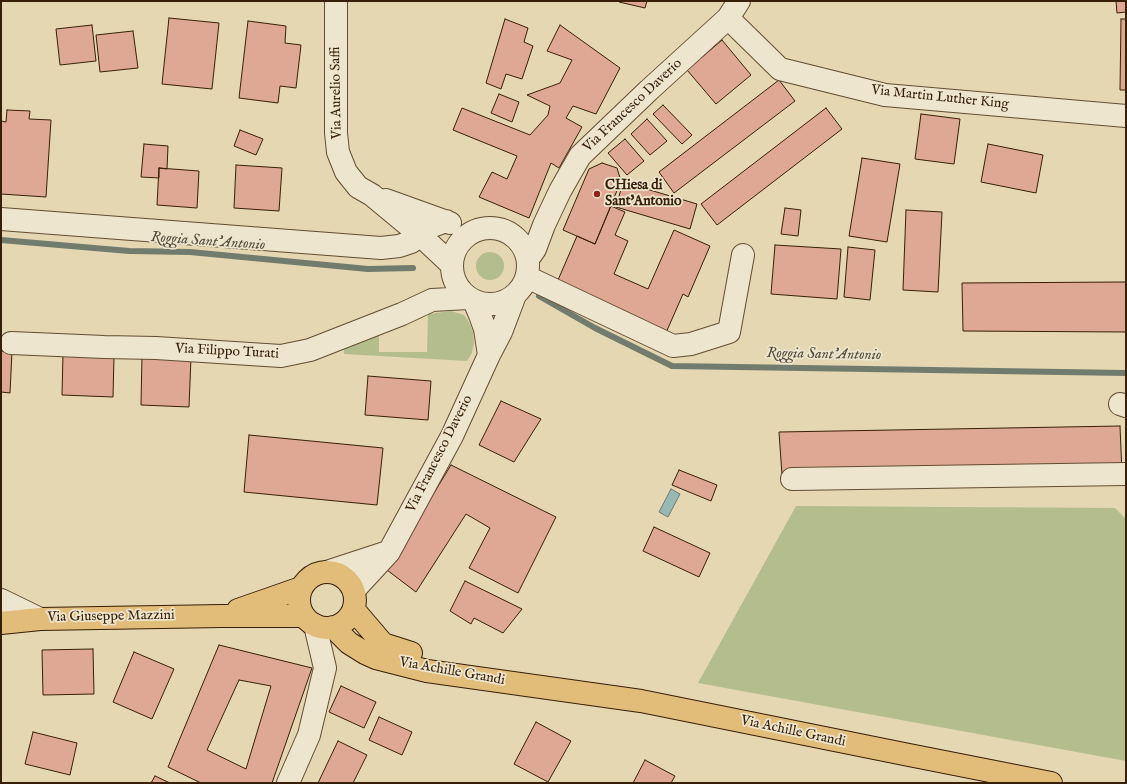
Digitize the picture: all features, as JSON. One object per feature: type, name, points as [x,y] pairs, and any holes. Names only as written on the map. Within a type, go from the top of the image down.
[{"type":"main road","points":[[320,572],[327,572],[339,574],[347,580],[354,600],[347,620],[338,626],[317,623],[299,600],[301,588],[310,577],[320,572]]},
{"type":"main road","name":"Via Giuseppe Mazzini","points":[[222,616],[301,588]]},
{"type":"main road","name":"Via Achille Grandi","points":[[354,600],[382,644],[434,660],[534,685]]},
{"type":"main road","name":"Via Giuseppe Mazzini","points":[[1,623],[40,619],[222,616],[317,623]]},
{"type":"main road","name":"Via Achille Grandi","points":[[317,623],[365,653],[376,658],[428,671],[641,701],[909,756],[1051,783]]},
{"type":"street","name":"Via Aurelio Saffi","points":[[336,1],[336,133],[338,152],[346,172],[358,187],[372,195],[419,234],[452,270]]},
{"type":"street","name":"Via Martin Luther King","points":[[734,9],[780,69],[885,96],[1126,116]]},
{"type":"street","name":"Via Francesco Daverio","points":[[527,268],[544,225],[580,156],[734,9]]},
{"type":"street","name":"Via Aurelio Saffi","points":[[372,195],[475,231]]},
{"type":"street","points":[[1,219],[380,248],[399,246],[410,242],[430,227],[446,221]]},
{"type":"street","points":[[515,237],[527,235],[544,225]]},
{"type":"street","points":[[485,228],[496,228],[506,231],[515,237],[525,251],[527,268],[522,287],[515,295],[506,301],[495,304],[484,304],[471,299],[461,292],[452,270],[454,255],[458,245],[465,237],[475,231],[485,228]]},
{"type":"street","points":[[527,268],[673,346],[691,344],[729,332],[743,255]]},
{"type":"street","name":"Via Filippo Turati","points":[[11,343],[156,348],[281,356],[310,350],[402,314],[432,300],[446,288],[452,270]]},
{"type":"street","name":"Via Francesco Daverio","points":[[354,600],[389,552],[452,436],[501,332],[515,295]]},
{"type":"street","points":[[471,299],[480,315],[485,329],[489,355]]},
{"type":"street","name":"Via Filippo Turati","points":[[432,300],[471,299]]},
{"type":"street","points":[[792,479],[1126,474]]},
{"type":"street","points":[[327,572],[389,552]]},
{"type":"street","points":[[1,600],[40,619]]},
{"type":"street","points":[[288,783],[309,735],[325,668],[317,623]]},
{"type":"green space","points":[[490,252],[500,256],[504,266],[500,276],[490,280],[480,276],[476,266],[480,256]]},
{"type":"green space","points":[[451,311],[464,315],[473,332],[474,343],[472,353],[467,361],[344,354],[344,342],[379,333],[379,352],[427,352],[428,314]]},
{"type":"green space","points":[[796,506],[1115,508],[1126,519],[1126,761],[698,683]]},
{"type":"water","points":[[671,489],[680,494],[668,517],[659,512]]},
{"type":"building","points":[[619,1],[647,1],[645,8]]},
{"type":"building","points":[[1116,1],[1126,1],[1126,12],[1117,13]]},
{"type":"building","points":[[169,18],[219,23],[212,89],[162,84]]},
{"type":"building","points":[[505,19],[528,28],[524,42],[533,46],[522,79],[506,74],[501,89],[486,83]]},
{"type":"building","points":[[1121,19],[1126,19],[1126,90],[1120,90]]},
{"type":"building","points":[[248,21],[286,26],[285,43],[301,45],[296,88],[280,86],[278,103],[239,98]]},
{"type":"building","points":[[92,25],[96,61],[60,65],[56,29]]},
{"type":"building","points":[[560,25],[620,68],[596,114],[573,106],[566,118],[582,127],[559,168],[551,163],[529,218],[479,197],[492,172],[507,179],[517,156],[453,130],[462,108],[530,135],[548,115],[550,106],[527,95],[560,83],[572,60],[547,51]]},
{"type":"building","points":[[133,31],[138,68],[100,72],[96,35]]},
{"type":"building","points":[[722,40],[751,75],[716,104],[687,70]]},
{"type":"building","points":[[779,80],[795,101],[674,193],[659,172]]},
{"type":"building","points":[[499,94],[519,102],[512,122],[491,113]]},
{"type":"building","points":[[663,105],[692,135],[682,144],[653,114]]},
{"type":"building","points":[[826,108],[842,129],[717,225],[701,204]]},
{"type":"building","points":[[7,110],[30,111],[29,119],[51,120],[46,197],[1,194],[1,121],[6,122]]},
{"type":"building","points":[[921,114],[960,119],[954,164],[915,159]]},
{"type":"building","points":[[647,119],[667,141],[650,155],[631,134]]},
{"type":"building","points":[[240,130],[263,139],[256,155],[234,146]]},
{"type":"building","points":[[625,139],[644,161],[627,175],[608,153]]},
{"type":"building","points":[[144,144],[168,146],[167,169],[159,168],[159,178],[141,177]]},
{"type":"building","points":[[988,144],[1043,155],[1036,193],[981,182]]},
{"type":"building","points":[[862,158],[900,164],[887,242],[849,236]]},
{"type":"building","name":"CHiesa di Sant'Antonio","points":[[602,163],[617,168],[621,181],[595,244],[563,230],[589,169]]},
{"type":"building","points":[[236,165],[282,168],[279,211],[234,208]]},
{"type":"building","points":[[159,168],[199,171],[197,208],[157,205]]},
{"type":"building","points":[[623,182],[697,204],[690,229],[616,207]]},
{"type":"building","points":[[611,206],[625,212],[615,235],[628,241],[614,274],[648,289],[674,230],[710,246],[688,297],[683,294],[665,335],[555,287],[577,236],[595,244]]},
{"type":"building","points":[[785,208],[801,210],[798,236],[781,234]]},
{"type":"building","points":[[906,210],[942,212],[938,292],[903,290]]},
{"type":"building","points":[[775,245],[841,249],[837,299],[771,294]]},
{"type":"building","points":[[848,247],[875,250],[870,300],[844,297]]},
{"type":"building","points":[[1126,282],[1126,332],[963,331],[962,283]]},
{"type":"building","points":[[1,351],[12,352],[10,393],[1,392]]},
{"type":"building","points":[[63,354],[114,356],[113,397],[62,395]]},
{"type":"building","points":[[142,355],[191,357],[189,407],[141,405]]},
{"type":"building","points":[[368,376],[431,381],[428,420],[365,415]]},
{"type":"building","points":[[501,401],[541,419],[514,462],[479,445]]},
{"type":"building","points":[[1120,426],[1122,473],[782,475],[779,432]]},
{"type":"building","points":[[249,435],[383,448],[377,505],[244,492]]},
{"type":"building","points":[[451,465],[556,517],[518,593],[469,568],[490,528],[466,514],[416,592],[387,570]]},
{"type":"building","points":[[679,470],[717,485],[711,501],[672,485]]},
{"type":"building","points":[[654,527],[710,553],[699,577],[643,551]]},
{"type":"building","points":[[465,581],[522,609],[503,633],[474,618],[471,624],[450,611]]},
{"type":"building","points":[[219,645],[312,668],[272,783],[201,783],[168,767]],"holes":[[[239,680],[271,686],[246,769],[207,750]]]},
{"type":"building","points":[[93,649],[94,694],[43,695],[42,650]]},
{"type":"building","points":[[134,652],[174,669],[152,719],[113,702]]},
{"type":"building","points":[[341,686],[376,702],[364,728],[329,712]]},
{"type":"building","points":[[379,717],[412,732],[402,755],[369,740]]},
{"type":"building","points":[[536,722],[571,741],[548,782],[514,764]]},
{"type":"building","points":[[33,732],[77,743],[70,775],[25,764]]},
{"type":"building","points":[[338,741],[367,755],[353,783],[318,783]]},
{"type":"building","points":[[645,760],[675,776],[671,783],[633,783]]},
{"type":"building","points":[[155,776],[170,783],[151,783]]},
{"type":"waterway","name":"Roggia Sant'Antonio","points":[[1,240],[129,251],[190,252],[368,269],[413,268]]},
{"type":"waterway","name":"Roggia Sant'Antonio","points":[[539,296],[595,328],[672,366],[1126,373]]},
{"type":"place","name":"CHiesa di Sant'Antonio","points":[[597,194]]}]
